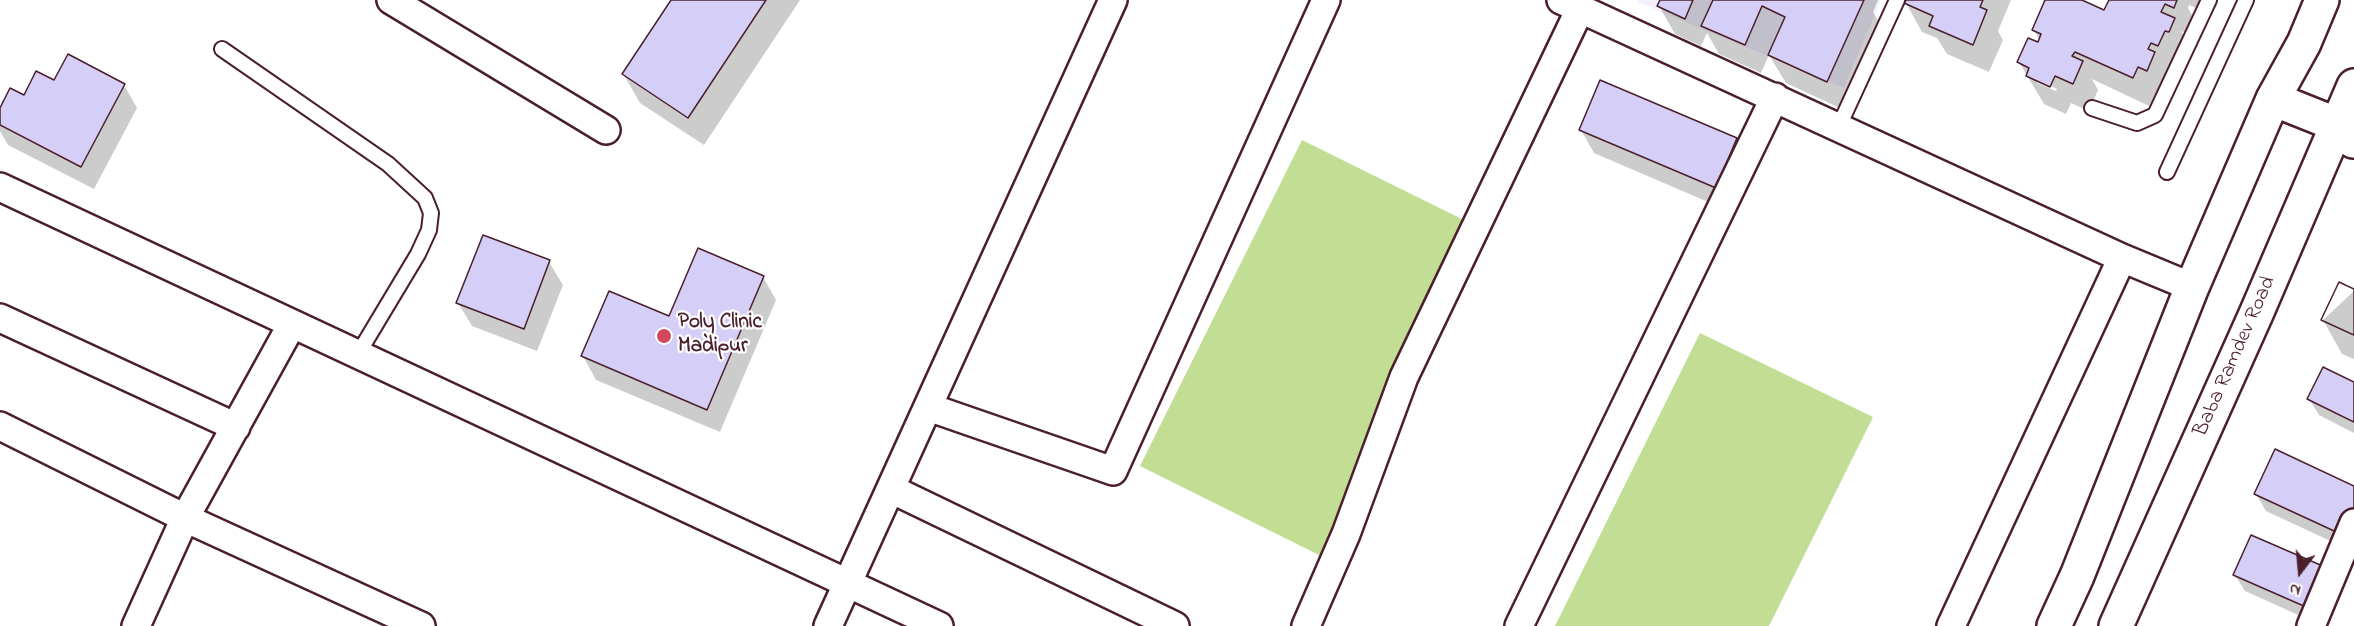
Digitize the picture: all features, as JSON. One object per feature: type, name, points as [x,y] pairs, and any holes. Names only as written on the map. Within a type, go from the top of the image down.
[{"type":"street","points":[[391,0],[606,130]]},
{"type":"street","points":[[828,626],[1113,0]]},
{"type":"street","points":[[928,407],[1113,471],[1326,0]]},
{"type":"street","points":[[2054,626],[2077,576],[2192,287],[2273,99],[2304,42],[2322,0]]},
{"type":"street","points":[[1306,626],[1347,534],[1404,377],[1571,4],[2122,258],[2192,287]]},
{"type":"street","name":"Baba Ramdev Road","points":[[2116,626],[2256,314],[2349,130],[2354,86]]},
{"type":"street","points":[[1519,626],[1775,97]]},
{"type":"street","points":[[2273,99],[2349,130]]},
{"type":"street","points":[[0,187],[939,626]]},
{"type":"street","points":[[1951,626],[2122,258]]},
{"type":"street","points":[[0,318],[236,427]]},
{"type":"street","points":[[136,626],[185,518],[292,324]]},
{"type":"street","points":[[1,429],[185,518],[421,626]]},
{"type":"street","points":[[891,489],[1175,626]]},
{"type":"street","points":[[2312,625],[2354,523]]},
{"type":"lane","points":[[1839,126],[1897,0]]},
{"type":"lane","points":[[2092,108],[2137,123],[2155,115],[2209,0]]},
{"type":"lane","points":[[2167,172],[2246,0]]},
{"type":"lane","points":[[222,49],[388,164],[425,198],[431,213],[429,230],[418,254],[358,354]]},
{"type":"shaded area","points":[[1639,0],[1881,0],[1844,88],[1638,2]]},
{"type":"green space","points":[[1302,140],[1482,229],[1321,556],[1140,466]]},
{"type":"green space","points":[[1700,333],[1873,417],[1769,626],[1555,626]]},
{"type":"building","points":[[671,0],[766,0],[688,118],[622,74]]},
{"type":"building","points":[[1660,0],[1693,0],[1685,19],[1657,6]]},
{"type":"building","points":[[1713,0],[1864,0],[1827,82],[1768,55],[1785,17],[1762,6],[1745,45],[1701,26]]},
{"type":"building","points":[[1906,0],[1983,0],[1980,7],[1987,10],[1973,45],[1929,26],[1933,16],[1904,3]]},
{"type":"building","points":[[2045,0],[2082,0],[2104,10],[2109,0],[2177,0],[2174,8],[2165,4],[2161,12],[2175,18],[2169,32],[2165,31],[2158,46],[2151,43],[2148,49],[2155,52],[2147,71],[2138,67],[2133,78],[2075,52],[2072,56],[2083,61],[2073,84],[2055,76],[2050,87],[2026,76],[2029,68],[2017,62],[2028,38],[2038,42],[2041,34],[2032,30]]},
{"type":"building","points":[[68,54],[125,84],[81,167],[0,125],[0,108],[10,88],[24,95],[36,71],[54,80]]},
{"type":"building","points":[[1600,80],[1737,138],[1716,188],[1579,130]]},
{"type":"building","points":[[483,235],[550,260],[524,329],[456,303]]},
{"type":"building","name":"Poly Clinic Madipur","points":[[698,248],[764,276],[707,410],[581,356],[609,291],[669,316]]},
{"type":"building","points":[[2339,282],[2354,289],[2354,335],[2321,320]]},
{"type":"building","points":[[2339,282],[2354,289],[2354,335],[2321,320]]},
{"type":"building","points":[[2323,367],[2354,382],[2354,422],[2307,399]]},
{"type":"building","points":[[2275,449],[2354,486],[2354,517],[2345,536],[2254,494]]},
{"type":"building","points":[[2251,535],[2325,567],[2306,607],[2233,575]]},
{"type":"place","name":"Poly Clinic Madipur","points":[[664,336]]}]
